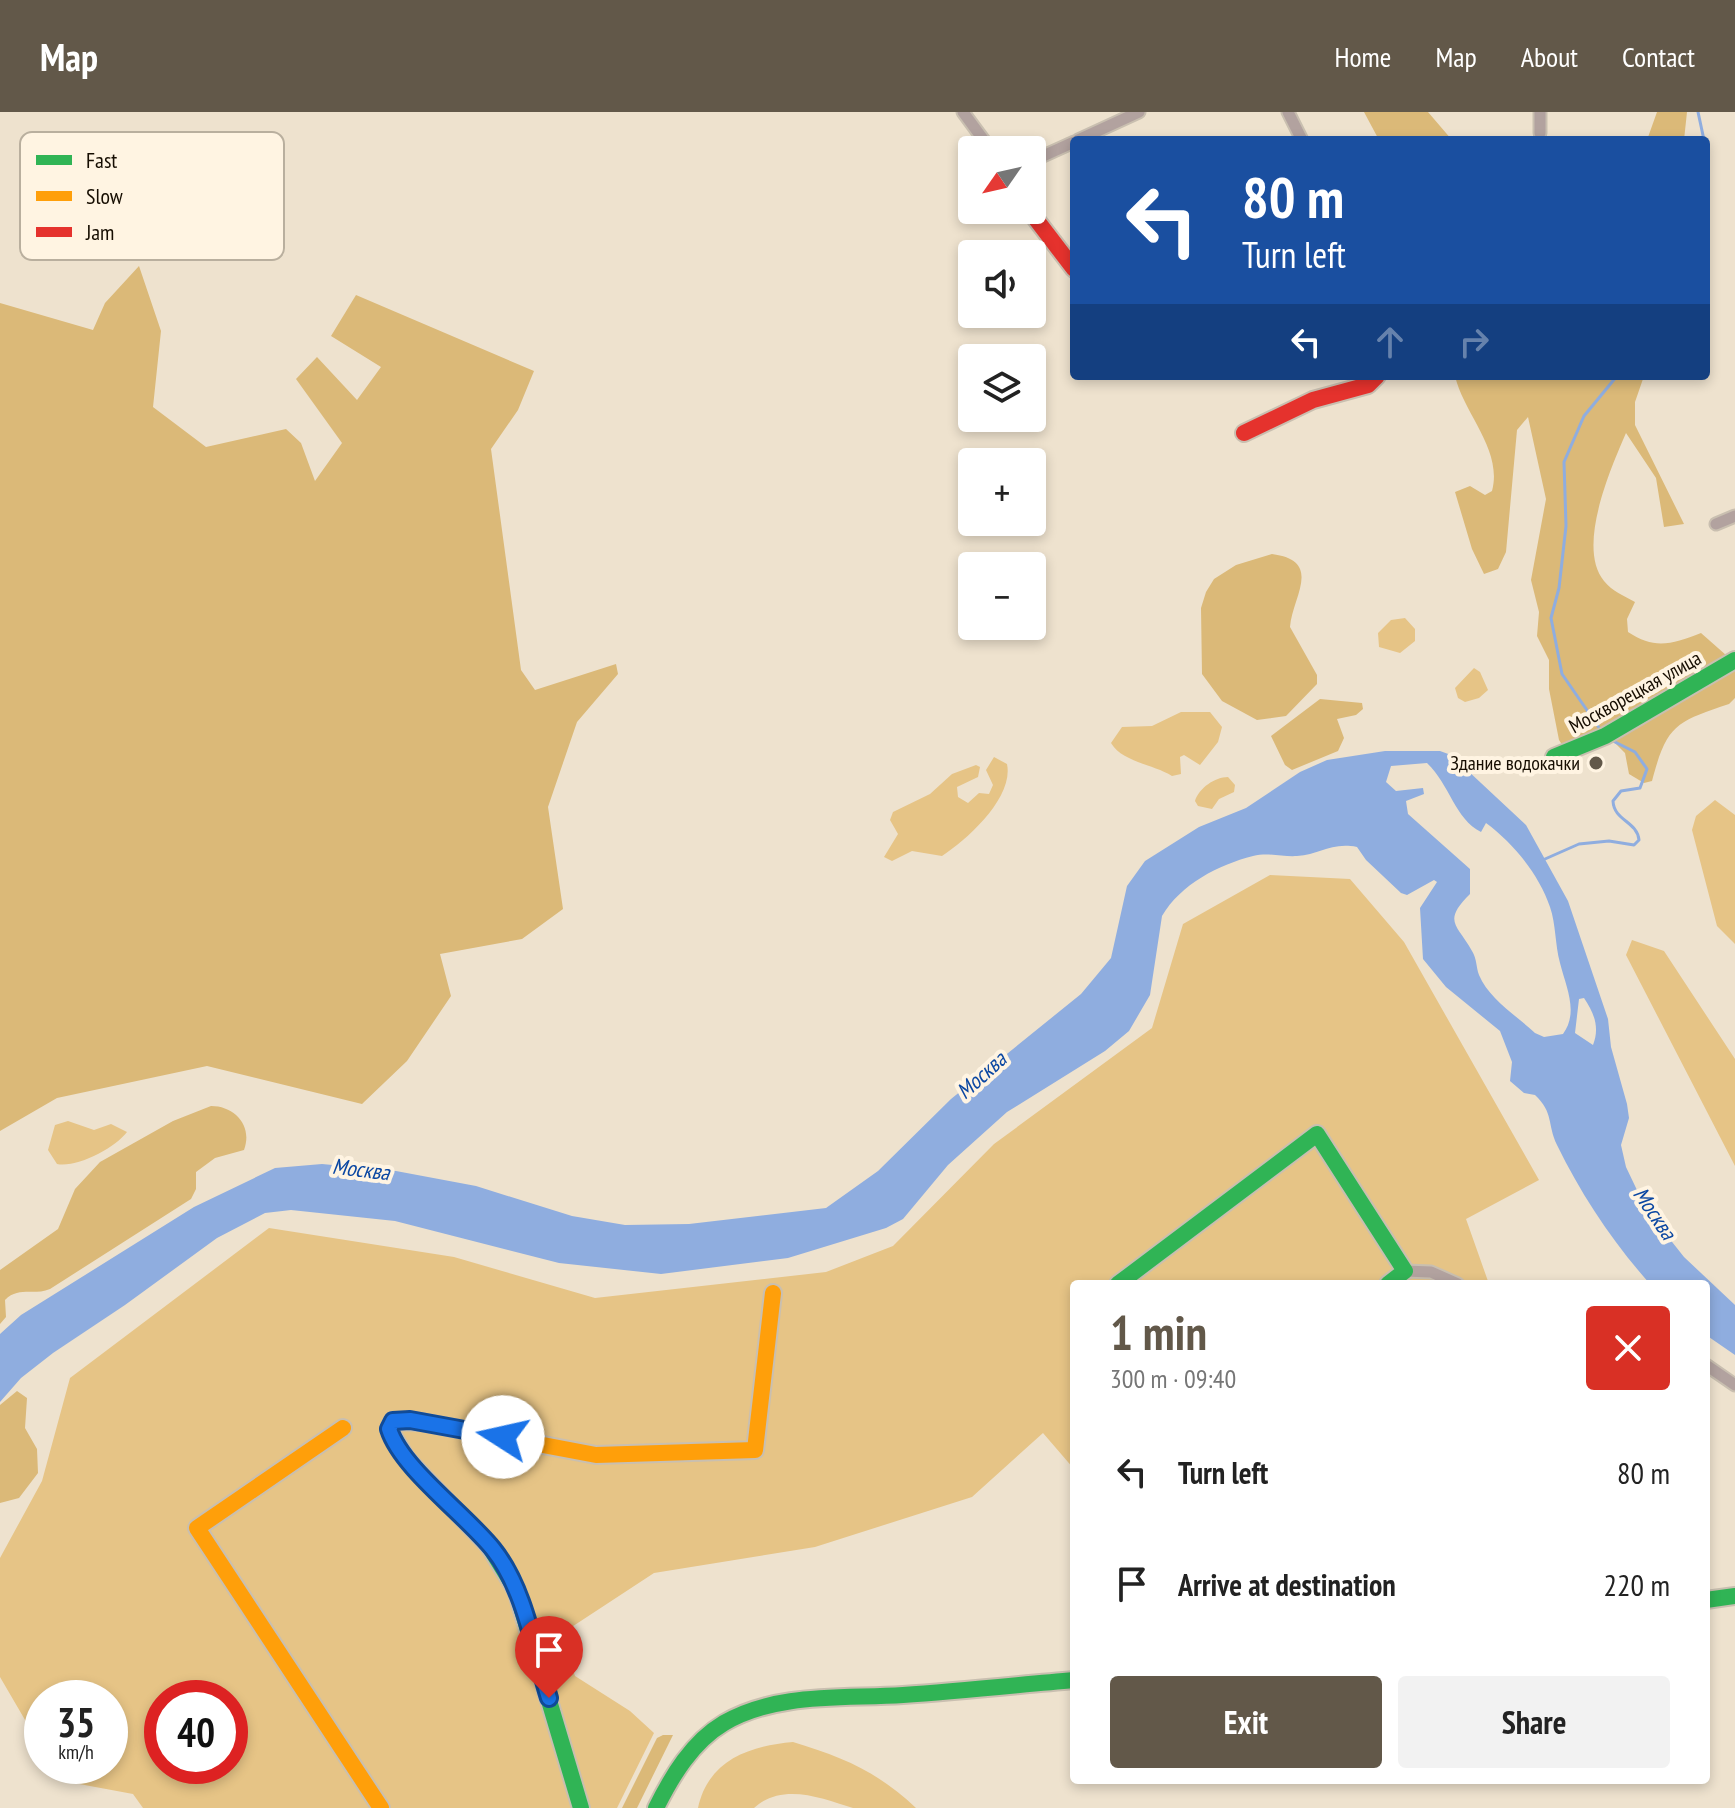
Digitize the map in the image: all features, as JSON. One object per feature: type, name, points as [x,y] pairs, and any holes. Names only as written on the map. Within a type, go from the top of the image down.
[{"type":"street","points":[[963,112],[981,136]]},
{"type":"street","points":[[1085,136],[1118,117],[1139,112]]},
{"type":"street","points":[[1288,112],[1300,136]]},
{"type":"street","points":[[1540,112],[1540,133]]},
{"type":"street","points":[[1046,155],[1070,144]]},
{"type":"street","points":[[1040,224],[1070,264]]},
{"type":"street","points":[[1244,433],[1313,400],[1368,385],[1373,380]]},
{"type":"street","points":[[1716,524],[1735,516]]},
{"type":"street","name":"Москворецкая улица","points":[[1554,757],[1605,736],[1735,660]]},
{"type":"street","points":[[1123,1280],[1317,1134],[1405,1271]]},
{"type":"street","points":[[1393,1280],[1405,1271],[1431,1272],[1449,1280]]},
{"type":"street","points":[[581,1808],[516,1590],[506,1567],[493,1549],[401,1451],[389,1429],[393,1421],[410,1420],[596,1455],[755,1450],[773,1293]]},
{"type":"street","points":[[1710,1368],[1735,1385]]},
{"type":"street","points":[[343,1428],[197,1528],[381,1808]]},
{"type":"street","points":[[1710,1599],[1735,1596]]},
{"type":"street","points":[[656,1808],[678,1768],[701,1741],[724,1723],[753,1710],[804,1702],[1070,1680]]},
{"type":"shaded area","points":[[1364,112],[1428,112],[1449,136],[1377,136]]},
{"type":"shaded area","points":[[1657,112],[1687,112],[1684,136],[1648,136]]},
{"type":"shaded area","points":[[139,266],[161,331],[153,407],[206,447],[286,429],[301,443],[315,481],[342,443],[296,379],[317,357],[357,400],[381,367],[331,336],[356,295],[534,371],[518,410],[491,449],[521,670],[535,690],[616,664],[618,674],[577,722],[548,807],[563,909],[522,939],[440,954],[451,996],[407,1061],[362,1104],[207,1066],[57,1098],[0,1131],[0,303],[93,330],[105,303]]},
{"type":"shaded area","points":[[1456,380],[1643,380],[1635,402],[1635,425],[1684,524],[1664,527],[1656,478],[1626,433],[1599,507],[1595,528],[1596,566],[1607,585],[1635,602],[1627,619],[1628,632],[1655,643],[1681,640],[1701,633],[1735,663],[1735,698],[1729,704],[1685,721],[1676,728],[1663,747],[1652,781],[1644,783],[1629,774],[1625,753],[1613,741],[1570,757],[1559,740],[1549,689],[1549,660],[1537,636],[1539,612],[1531,580],[1546,499],[1528,417],[1517,430],[1506,552],[1498,569],[1484,574],[1472,549],[1455,492],[1470,486],[1485,495],[1492,491],[1494,476],[1488,447]]},
{"type":"shaded area","points":[[1272,554],[1288,558],[1297,564],[1301,572],[1290,627],[1317,675],[1317,684],[1286,716],[1257,720],[1222,701],[1202,674],[1201,608],[1214,579],[1236,565]]},
{"type":"shaded area","points":[[1405,618],[1415,629],[1415,641],[1400,653],[1379,647],[1378,633],[1391,620]]},
{"type":"shaded area","points":[[1474,668],[1480,672],[1488,690],[1479,698],[1465,702],[1458,698],[1455,688]]},
{"type":"shaded area","points":[[1320,699],[1362,703],[1363,709],[1356,715],[1337,719],[1344,738],[1338,751],[1292,770],[1285,765],[1271,736]]},
{"type":"shaded area","points":[[1181,712],[1210,712],[1222,727],[1218,742],[1200,765],[1184,755],[1180,757],[1181,774],[1172,776],[1130,759],[1111,743],[1122,727],[1152,726]]},
{"type":"shaded area","points":[[994,757],[1007,764],[1003,790],[987,816],[964,839],[942,856],[912,851],[892,861],[884,857],[898,834],[890,820],[893,812],[930,794],[952,774],[976,765],[980,767],[978,777],[957,787],[958,797],[968,803],[979,793],[989,794],[993,785],[986,770]]},
{"type":"shaded area","points":[[1228,777],[1235,785],[1234,792],[1219,799],[1212,809],[1198,806],[1195,801],[1197,796],[1208,784]]},
{"type":"shaded area","points":[[1715,800],[1735,815],[1735,944],[1717,926],[1692,830],[1696,816]]},
{"type":"shaded area","points":[[1270,875],[1350,879],[1404,942],[1539,1180],[1466,1219],[1488,1280],[1070,1280],[1070,1464],[1043,1433],[972,1497],[815,1547],[654,1573],[561,1634],[575,1676],[630,1711],[654,1733],[617,1808],[143,1808],[133,1794],[79,1784],[128,1784],[128,1680],[24,1680],[24,1718],[0,1677],[0,1558],[42,1481],[70,1378],[269,1228],[454,1257],[595,1298],[826,1272],[893,1246],[994,1144],[1152,1028],[1183,924]]},
{"type":"shaded area","points":[[1632,940],[1664,951],[1735,1059],[1735,1166],[1626,955]]},
{"type":"shaded area","points":[[211,1106],[228,1110],[240,1119],[246,1133],[244,1150],[215,1158],[196,1172],[196,1189],[191,1199],[50,1289],[10,1296],[5,1300],[6,1317],[0,1324],[0,1270],[58,1229],[75,1189],[100,1162],[173,1121]]},
{"type":"shaded area","points":[[68,1121],[94,1130],[111,1124],[127,1132],[95,1156],[75,1163],[57,1164],[48,1150],[55,1125]]},
{"type":"shaded area","points":[[17,1391],[27,1398],[25,1428],[37,1449],[38,1473],[19,1498],[0,1503],[0,1405]]},
{"type":"shaded area","points":[[673,1735],[637,1808],[622,1808],[657,1738]]},
{"type":"shaded area","points":[[793,1742],[874,1775],[916,1808],[853,1808],[802,1794],[789,1794],[765,1800],[754,1808],[698,1808],[711,1778],[733,1758],[761,1747]]},
{"type":"water","name":"Москва","points":[[1385,751],[1440,751],[1451,755],[1526,825],[1568,901],[1608,1019],[1611,1047],[1629,1118],[1621,1145],[1626,1167],[1646,1209],[1684,1257],[1708,1280],[1647,1280],[1599,1218],[1554,1138],[1545,1107],[1535,1095],[1524,1093],[1510,1081],[1512,1062],[1500,1031],[1446,987],[1423,959],[1420,908],[1437,882],[1434,880],[1407,895],[1401,893],[1366,860],[1357,847],[1332,847],[1297,856],[1253,856],[1202,877],[1179,894],[1162,916],[1150,995],[1129,1031],[1105,1051],[1007,1112],[948,1165],[903,1219],[886,1228],[788,1258],[661,1274],[559,1263],[395,1221],[291,1210],[265,1213],[217,1238],[53,1353],[21,1378],[0,1402],[0,1334],[21,1315],[194,1207],[275,1168],[322,1164],[396,1171],[476,1186],[572,1216],[625,1225],[689,1224],[826,1208],[878,1171],[951,1099],[1081,994],[1111,958],[1127,886],[1145,861],[1199,827],[1246,808],[1300,772],[1327,760]],"holes":[[[1427,763],[1465,819],[1481,832],[1486,823],[1506,840],[1532,871],[1545,895],[1570,999],[1570,1017],[1563,1034],[1544,1037],[1535,1033],[1496,999],[1484,984],[1474,954],[1457,928],[1454,917],[1470,894],[1470,869],[1408,814],[1406,801],[1424,794],[1423,788],[1396,791],[1386,782],[1391,766]],[[1584,998],[1591,1009],[1596,1032],[1593,1045],[1575,1033],[1579,999]]]},
{"type":"water","points":[[1710,1281],[1735,1305],[1735,1355],[1710,1338]]},
{"type":"waterway","points":[[1698,112],[1703,136]]},
{"type":"waterway","points":[[1602,732],[1562,674],[1551,618],[1559,588],[1566,526],[1564,462],[1584,416],[1614,380]]},
{"type":"waterway","points":[[1545,859],[1579,844],[1609,841],[1634,845],[1639,840],[1634,829],[1617,813],[1613,801],[1621,791],[1640,788],[1647,769],[1635,752],[1611,740]]},
{"type":"traffic: fast","points":[[1554,757],[1605,736],[1735,660]]},
{"type":"traffic: fast","points":[[1123,1280],[1317,1134],[1405,1271],[1393,1280]]},
{"type":"traffic: fast","points":[[421,1422],[393,1421],[389,1429],[406,1458],[489,1546],[516,1590],[581,1808]]},
{"type":"traffic: fast","points":[[1710,1599],[1735,1596]]},
{"type":"traffic: fast","points":[[656,1808],[676,1772],[702,1740],[724,1723],[766,1706],[811,1699],[903,1695],[1070,1680]]},
{"type":"traffic: slow","points":[[421,1422],[596,1455],[755,1450],[773,1293]]},
{"type":"traffic: slow","points":[[343,1428],[197,1528],[381,1808]]},
{"type":"traffic: jam","points":[[1040,224],[1070,264]]},
{"type":"traffic: jam","points":[[1244,433],[1313,400],[1368,385],[1373,380]]},
{"type":"place","name":"Здание водокачки","points":[[1596,763]]},
{"type":"route","points":[[503,1437],[410,1420],[393,1421],[389,1429],[393,1441],[506,1567],[549,1698]]}]
